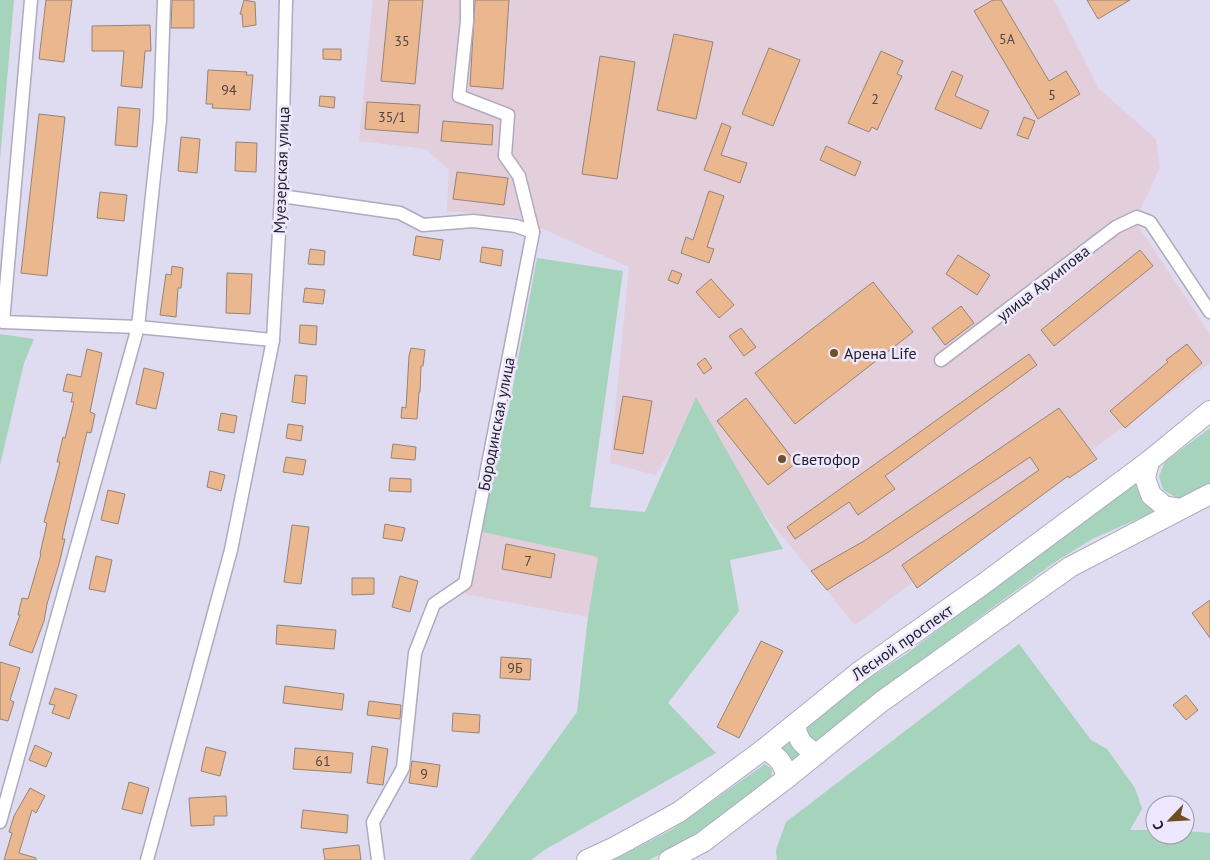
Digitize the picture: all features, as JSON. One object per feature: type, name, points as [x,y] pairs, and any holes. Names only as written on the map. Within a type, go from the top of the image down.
[{"type":"main road","name":"Лесной проспект","points":[[587,860],[679,812],[764,749],[859,672],[982,585],[1149,461],[1210,410]]},
{"type":"main road","points":[[1149,461],[1145,478],[1151,495],[1164,506],[1181,509]]},
{"type":"main road","points":[[669,860],[703,842],[787,778],[881,702],[1070,567],[1210,494]]},
{"type":"main road","points":[[795,724],[798,737],[805,748],[817,754]]},
{"type":"main road","points":[[764,749],[776,756],[784,766],[787,778]]},
{"type":"street","points":[[31,0],[3,322],[138,327],[273,340]]},
{"type":"street","points":[[0,822],[138,327],[160,120],[164,0]]},
{"type":"street","name":"Муезерская улица","points":[[147,860],[231,550],[273,340],[281,196],[286,0]]},
{"type":"street","name":"Бородинская улица","points":[[378,860],[373,822],[403,768],[415,653],[434,604],[465,583],[533,232],[519,176],[505,156],[508,115],[459,96],[467,0]]},
{"type":"street","points":[[281,196],[400,213],[423,224],[473,221],[516,226],[533,232]]},
{"type":"street","name":"улица Архипова","points":[[941,360],[1116,227],[1137,217],[1150,222],[1210,312]]},
{"type":"shaded area","points":[[373,0],[1054,0],[1099,89],[1156,139],[1160,167],[1135,221],[1210,334],[1210,363],[855,625],[758,507],[695,412],[655,475],[610,463],[629,267],[516,217],[447,211],[449,170],[426,149],[359,141]]},
{"type":"shaded area","points":[[482,532],[598,557],[588,617],[465,594]]},
{"type":"green space","points":[[0,0],[14,0],[0,160]]},
{"type":"green space","points":[[537,258],[623,271],[590,507],[645,512],[696,397],[783,549],[730,560],[739,611],[668,703],[716,753],[546,849],[531,860],[470,860],[577,712],[588,617],[598,557],[482,532],[494,462],[509,408]]},
{"type":"green space","points":[[0,334],[34,339],[24,363],[0,465]]},
{"type":"green space","points":[[1210,428],[1210,484],[1179,499],[1163,490],[1159,476],[1165,462]]},
{"type":"green space","points":[[1134,481],[1143,498],[1156,511],[1092,539],[1052,564],[913,666],[816,741],[806,738],[803,733],[809,725],[860,684],[905,655]]},
{"type":"green space","points":[[1019,644],[1091,740],[1107,749],[1135,788],[1142,809],[1130,830],[1145,830],[1145,845],[1195,845],[1195,832],[1210,833],[1210,860],[777,860],[776,850],[786,822]]},
{"type":"green space","points":[[790,740],[793,750],[801,756],[791,763],[780,748]]},
{"type":"green space","points":[[765,764],[772,769],[771,779],[717,820],[683,842],[649,860],[614,860],[673,829]]},
{"type":"building","points":[[46,0],[72,0],[64,62],[39,59]]},
{"type":"building","points":[[172,0],[194,0],[194,28],[171,28]]},
{"type":"building","points":[[244,0],[255,2],[256,25],[243,27],[242,14],[240,14]]},
{"type":"building","points":[[389,0],[423,0],[415,84],[381,81]]},
{"type":"building","points":[[475,0],[509,0],[503,89],[470,86]]},
{"type":"building","points":[[993,0],[1001,0],[1049,81],[1066,71],[1080,94],[1038,119],[974,11]]},
{"type":"building","points":[[1087,0],[1130,0],[1098,19]]},
{"type":"building","points":[[150,25],[151,51],[145,51],[142,88],[121,86],[124,51],[92,51],[92,26]]},
{"type":"building","points":[[674,34],[713,42],[696,119],[657,110]]},
{"type":"building","points":[[769,48],[800,60],[773,126],[742,114]]},
{"type":"building","points":[[323,49],[341,49],[341,60],[323,59]]},
{"type":"building","points":[[881,51],[903,61],[897,74],[902,76],[877,130],[872,127],[869,132],[848,123]]},
{"type":"building","points":[[600,56],[635,62],[617,179],[582,174]]},
{"type":"building","points":[[208,70],[247,72],[246,75],[253,75],[250,110],[212,108],[213,104],[206,104]]},
{"type":"building","points":[[952,71],[963,76],[955,96],[989,111],[981,129],[935,109]]},
{"type":"building","points":[[320,96],[335,97],[334,108],[319,106]]},
{"type":"building","points":[[367,102],[420,105],[418,133],[365,129]]},
{"type":"building","points":[[118,107],[140,109],[137,147],[115,145]]},
{"type":"building","points":[[39,114],[65,117],[47,276],[21,273]]},
{"type":"building","points":[[1024,117],[1035,121],[1028,139],[1017,135]]},
{"type":"building","points":[[443,121],[493,125],[492,145],[441,141]]},
{"type":"building","points":[[722,123],[731,127],[721,155],[747,163],[740,183],[704,170]]},
{"type":"building","points":[[181,137],[200,139],[197,173],[178,171]]},
{"type":"building","points":[[236,142],[257,143],[256,172],[235,171]]},
{"type":"building","points":[[826,146],[861,162],[855,176],[820,160]]},
{"type":"building","points":[[457,172],[508,178],[504,205],[453,199]]},
{"type":"building","points":[[709,191],[724,196],[707,247],[714,249],[709,263],[681,253],[686,237],[693,240]]},
{"type":"building","points":[[100,192],[127,195],[124,221],[97,218]]},
{"type":"building","points":[[416,236],[443,240],[440,260],[413,255]]},
{"type":"building","points":[[482,247],[503,250],[501,266],[480,262]]},
{"type":"building","points":[[310,249],[325,251],[324,265],[308,264]]},
{"type":"building","points":[[1140,250],[1153,266],[1054,346],[1041,330]]},
{"type":"building","points":[[958,255],[990,275],[977,295],[946,274]]},
{"type":"building","points":[[172,266],[183,268],[181,288],[178,288],[176,317],[160,315],[166,274],[171,275]]},
{"type":"building","points":[[672,270],[682,274],[678,284],[668,280]]},
{"type":"building","points":[[227,273],[252,274],[250,314],[226,313]]},
{"type":"building","points":[[711,279],[734,305],[719,318],[696,292]]},
{"type":"building","name":"Арена Life","points":[[873,282],[913,332],[795,424],[755,373]]},
{"type":"building","points":[[305,288],[325,290],[323,304],[303,302]]},
{"type":"building","points":[[961,306],[974,323],[945,345],[932,328]]},
{"type":"building","points":[[300,325],[317,326],[316,345],[299,343]]},
{"type":"building","points":[[741,328],[756,347],[744,356],[729,336]]},
{"type":"building","points":[[1187,344],[1202,363],[1125,428],[1110,411],[1168,362],[1166,360]]},
{"type":"building","points":[[411,348],[425,350],[423,366],[421,366],[417,419],[401,418],[402,407],[406,408]]},
{"type":"building","points":[[87,349],[102,353],[90,412],[95,414],[91,433],[87,432],[62,539],[65,539],[44,621],[32,653],[9,645],[20,615],[18,615],[22,598],[28,599],[41,554],[47,523],[44,522],[60,462],[57,462],[74,402],[71,402],[73,393],[63,391],[67,374],[81,377]]},
{"type":"building","points":[[1029,354],[1037,365],[885,476],[895,489],[858,515],[849,502],[795,539],[787,527]]},
{"type":"building","points":[[705,358],[712,368],[704,374],[697,364]]},
{"type":"building","points":[[144,368],[164,373],[156,409],[136,404]]},
{"type":"building","points":[[295,375],[307,376],[305,404],[292,402]]},
{"type":"building","points":[[623,396],[652,401],[643,454],[614,449]]},
{"type":"building","points":[[746,398],[796,463],[768,485],[717,421]]},
{"type":"building","points":[[1059,408],[1097,459],[1069,478],[1068,476],[917,588],[902,565],[1039,470],[1030,457],[887,553],[827,590],[811,571],[864,541]]},
{"type":"building","points":[[221,413],[237,416],[234,433],[218,430]]},
{"type":"building","points":[[288,424],[303,426],[301,441],[286,438]]},
{"type":"building","points":[[393,444],[416,447],[415,460],[391,458]]},
{"type":"building","points":[[286,457],[306,460],[303,475],[283,472]]},
{"type":"building","points":[[210,471],[225,475],[221,491],[207,487]]},
{"type":"building","points":[[390,478],[411,479],[411,492],[389,491]]},
{"type":"building","points":[[108,490],[125,494],[118,524],[101,520]]},
{"type":"building","points":[[385,524],[405,528],[402,541],[383,538]]},
{"type":"building","points":[[292,525],[309,527],[301,584],[284,582]]},
{"type":"building","points":[[506,544],[555,554],[551,578],[502,569]]},
{"type":"building","points":[[96,556],[112,560],[105,592],[89,589]]},
{"type":"building","points":[[400,576],[418,581],[410,612],[392,607]]},
{"type":"building","points":[[352,578],[374,578],[374,594],[352,595]]},
{"type":"building","points":[[1210,600],[1210,638],[1192,613]]},
{"type":"building","points":[[277,625],[336,630],[334,649],[276,644]]},
{"type":"building","points":[[761,641],[783,651],[739,738],[717,727]]},
{"type":"building","points":[[501,657],[531,659],[530,680],[500,678]]},
{"type":"building","points":[[0,662],[20,668],[10,700],[14,702],[8,721],[0,719]]},
{"type":"building","points":[[285,686],[344,694],[342,710],[283,703]]},
{"type":"building","points":[[55,688],[77,695],[69,719],[52,713],[55,705],[49,704]]},
{"type":"building","points":[[1186,695],[1198,710],[1186,720],[1173,705]]},
{"type":"building","points":[[369,701],[401,705],[400,719],[367,715]]},
{"type":"building","points":[[453,713],[480,715],[479,733],[452,731]]},
{"type":"building","points":[[35,745],[52,753],[46,767],[29,760]]},
{"type":"building","points":[[372,746],[388,749],[383,785],[367,783]]},
{"type":"building","points":[[206,747],[226,752],[220,776],[201,771]]},
{"type":"building","points":[[295,748],[353,753],[351,773],[293,769]]},
{"type":"building","points":[[412,761],[440,765],[437,787],[409,783]]},
{"type":"building","points":[[129,782],[149,788],[142,814],[122,809]]},
{"type":"building","points":[[30,788],[45,796],[36,813],[32,810],[19,853],[36,858],[36,860],[4,860],[12,833],[9,832],[14,816]]},
{"type":"building","points":[[226,796],[227,816],[214,816],[214,825],[191,826],[189,798]]},
{"type":"building","points":[[303,810],[348,815],[347,833],[301,828]]},
{"type":"building","points":[[359,845],[361,860],[325,860],[323,849]]},
{"type":"place","name":"Арена Life","points":[[834,353]]},
{"type":"place","name":"Светофор","points":[[782,459]]}]
